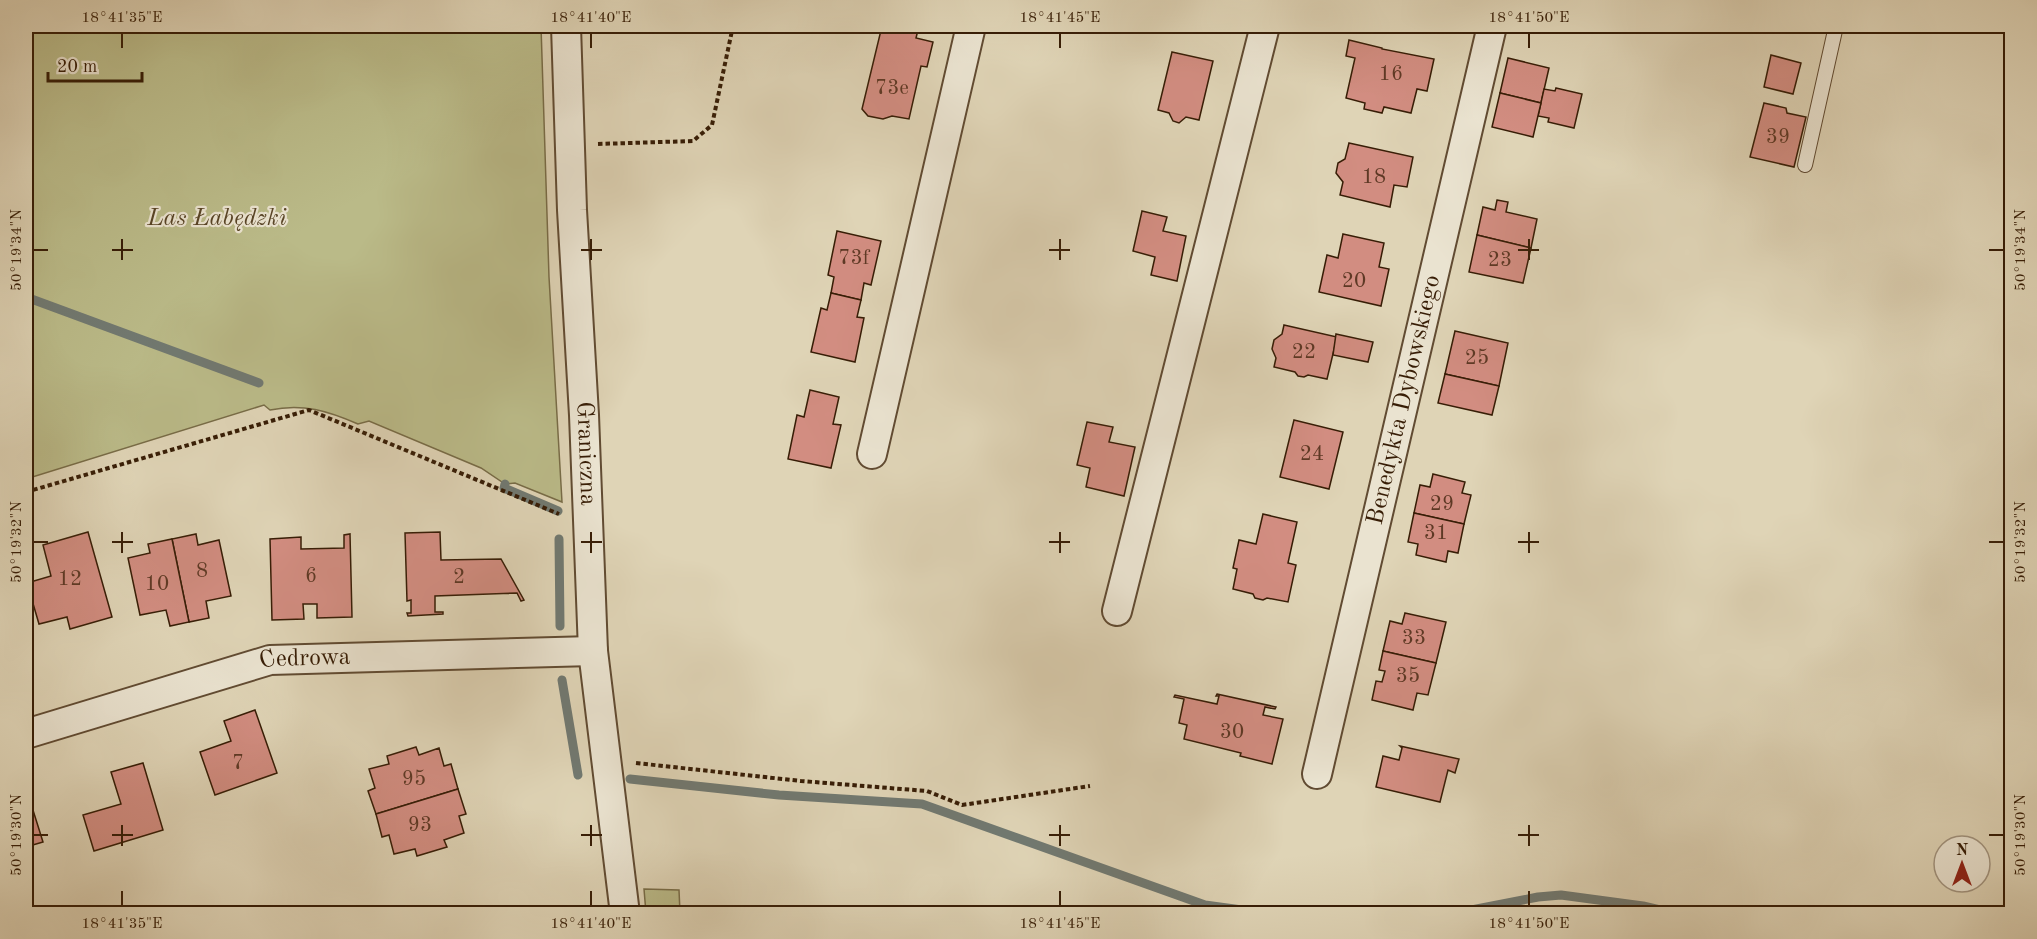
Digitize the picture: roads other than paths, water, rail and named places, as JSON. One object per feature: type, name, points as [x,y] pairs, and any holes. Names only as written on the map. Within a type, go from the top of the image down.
[{"type":"street","name":"Graniczna","points":[[566,26],[593,651],[625,914]]},
{"type":"street","points":[[873,454],[971,26]]},
{"type":"street","points":[[1117,611],[1264,26]]},
{"type":"street","name":"Benedykta Dybowskiego","points":[[1317,774],[1492,26]]},
{"type":"street","name":"Cedrowa","points":[[26,734],[270,660],[593,651]]},
{"type":"lane","points":[[1805,165],[1836,26]]},
{"type":"waterway","points":[[26,297],[259,383]]},
{"type":"waterway","points":[[505,484],[504,488],[558,511]]},
{"type":"waterway","points":[[559,539],[560,626]]},
{"type":"waterway","points":[[562,680],[578,775]]},
{"type":"waterway","points":[[630,779],[779,795],[922,804],[1205,905],[1271,914]]},
{"type":"waterway","points":[[1451,914],[1538,897],[1561,895],[1643,906],[1677,914]]},
{"type":"park label","name":"Las Łabędzki","points":[[217,219]]}]
